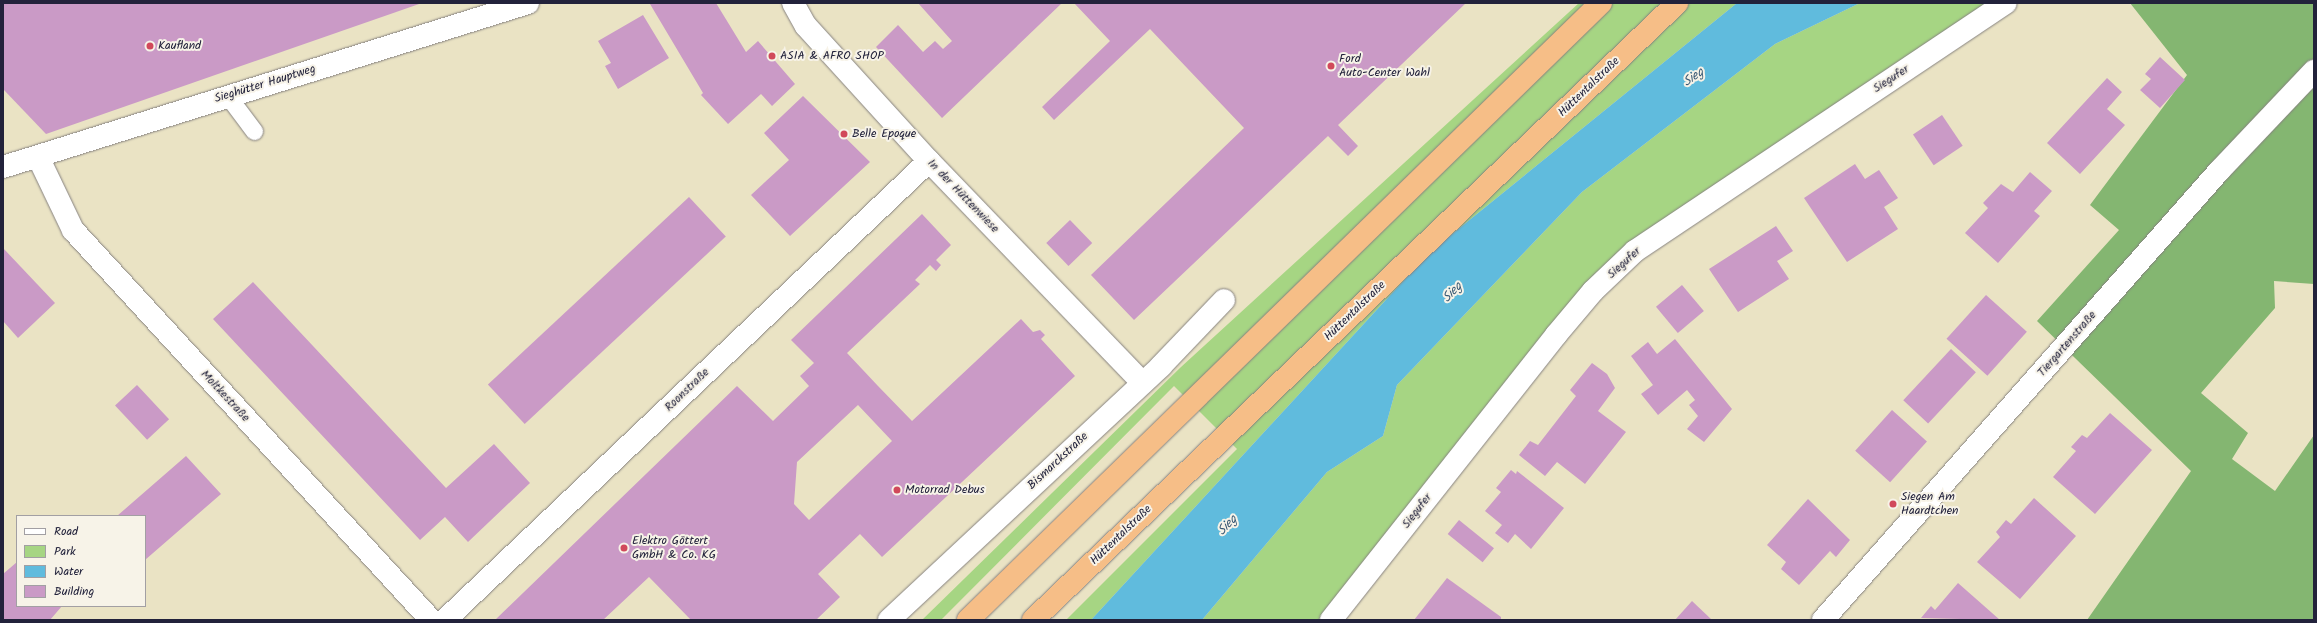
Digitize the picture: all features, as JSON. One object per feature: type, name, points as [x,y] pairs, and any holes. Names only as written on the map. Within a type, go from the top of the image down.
[{"type":"highway","points":[[968,620],[1600,3]]},
{"type":"highway","name":"Hüttentalstraße","points":[[1033,620],[1677,3]]},
{"type":"street","name":"In der Hüttenwiese","points":[[793,3],[806,26],[929,161],[1142,382]]},
{"type":"street","name":"Siegufer","points":[[1331,620],[1556,335],[1593,291],[1636,251],[2006,3]]},
{"type":"street","name":"Sieghütter Hauptweg","points":[[3,167],[39,159],[227,95],[522,4]]},
{"type":"street","name":"Tiergartenstraße","points":[[1823,620],[2219,171],[2314,71]]},
{"type":"street","name":"Moltkestraße","points":[[39,159],[73,230],[431,620]]},
{"type":"street","name":"Roonstraße","points":[[445,620],[929,161]]},
{"type":"street","name":"Bismarckstraße","points":[[889,620],[1142,382],[1224,300]]},
{"type":"lane","points":[[227,95],[254,131]]},
{"type":"green space","points":[[1579,3],[1737,3],[1430,252],[1091,620],[1066,620],[1237,449],[1174,386],[941,620],[922,620],[1181,367]]},
{"type":"green space","points":[[1860,3],[2006,3],[1635,251],[1331,620],[1202,620],[1327,472],[1383,436],[1397,385],[1582,192],[1775,44]]},
{"type":"green space","points":[[2130,3],[2314,3],[2314,284],[2274,281],[2275,308],[2201,393],[2248,433],[2232,459],[2275,491],[2314,435],[2314,620],[2087,620],[2191,471],[2037,321],[2119,230],[2090,205],[2187,75]]},
{"type":"water","name":"Sieg","points":[[1737,3],[1860,3],[1775,44],[1582,192],[1397,385],[1383,436],[1327,472],[1202,620],[1091,620],[1430,252]]},
{"type":"building","name":"Kaufland","points":[[3,3],[422,3],[46,134],[3,89]]},
{"type":"building","points":[[716,3],[746,52],[758,41],[795,84],[772,106],[761,94],[728,124],[701,95],[703,93],[650,4]]},
{"type":"building","points":[[918,3],[1062,3],[942,118],[876,47],[898,25],[923,52],[935,41],[943,49],[952,41]]},
{"type":"building","points":[[1074,3],[1466,3],[1338,125],[1358,146],[1348,156],[1328,136],[1134,320],[1091,275],[1244,128],[1150,29],[1054,120],[1042,107],[1110,41]]},
{"type":"building","points":[[643,15],[669,58],[618,89],[605,66],[611,63],[598,41]]},
{"type":"building","points":[[2160,57],[2185,80],[2160,108],[2140,90],[2151,79],[2145,74]]},
{"type":"building","points":[[2107,78],[2122,92],[2107,109],[2125,125],[2080,174],[2047,143]]},
{"type":"building","points":[[803,96],[870,162],[790,236],[751,195],[789,160],[764,133]]},
{"type":"building","points":[[1942,115],[1963,146],[1934,165],[1913,135]]},
{"type":"building","points":[[1855,164],[1865,179],[1879,170],[1898,198],[1884,207],[1898,229],[1847,262],[1804,198]]},
{"type":"building","points":[[2030,172],[2052,191],[2034,211],[2040,216],[1998,263],[1965,233],[1988,208],[1983,203],[2001,184],[2013,192]]},
{"type":"building","points":[[689,197],[726,236],[525,424],[488,385]]},
{"type":"building","points":[[922,214],[951,245],[936,260],[941,265],[936,271],[930,265],[915,280],[920,284],[847,353],[878,386],[912,421],[1021,319],[1033,332],[1040,330],[1045,335],[1041,339],[1075,376],[882,557],[860,534],[818,574],[840,597],[816,620],[691,620],[649,577],[603,620],[495,620],[737,386],[773,421],[809,386],[800,376],[814,363],[791,340]],"holes":[[[858,405],[892,441],[809,520],[794,504],[797,462]]]},
{"type":"building","points":[[1070,220],[1092,243],[1068,266],[1046,243]]},
{"type":"building","points":[[1776,226],[1793,251],[1777,261],[1789,279],[1738,312],[1709,269]]},
{"type":"building","points":[[3,248],[55,303],[18,338],[3,321]]},
{"type":"building","points":[[253,282],[446,488],[494,444],[530,483],[468,542],[445,517],[420,540],[213,319]]},
{"type":"building","points":[[1682,285],[1704,311],[1678,333],[1656,307]]},
{"type":"building","points":[[1986,295],[2027,332],[1987,376],[1947,339]]},
{"type":"building","points":[[1675,339],[1732,409],[1704,442],[1687,429],[1698,416],[1689,405],[1695,400],[1687,390],[1658,415],[1641,394],[1653,385],[1631,356],[1648,342],[1657,354]]},
{"type":"building","points":[[1951,349],[1976,372],[1928,423],[1903,400]]},
{"type":"building","points":[[1592,363],[1607,374],[1615,388],[1598,411],[1626,432],[1585,484],[1557,462],[1545,476],[1519,455],[1530,441],[1538,445],[1576,396],[1570,390]]},
{"type":"building","points":[[137,385],[169,419],[147,440],[115,405]]},
{"type":"building","points":[[1892,410],[1927,441],[1890,482],[1855,451]]},
{"type":"building","points":[[2110,413],[2152,450],[2095,514],[2053,477],[2076,451],[2071,447],[2082,435],[2087,438]]},
{"type":"building","points":[[186,456],[221,494],[146,559],[146,515],[118,515]]},
{"type":"building","points":[[1511,470],[1516,474],[1517,471],[1564,508],[1531,549],[1515,534],[1508,543],[1495,533],[1502,525],[1485,511],[1501,492],[1496,488]]},
{"type":"building","points":[[2034,498],[2076,536],[2020,599],[1977,562],[2000,537],[1996,532],[2006,520],[2011,524]]},
{"type":"building","points":[[1808,499],[1850,540],[1836,557],[1830,551],[1799,585],[1781,569],[1786,562],[1767,545]]},
{"type":"building","points":[[1459,520],[1494,548],[1483,562],[1448,534]]},
{"type":"building","points":[[16,563],[16,607],[61,607],[50,620],[3,620],[3,574]]},
{"type":"building","points":[[1447,578],[1501,617],[1501,620],[1414,620]]},
{"type":"building","points":[[1958,583],[2000,620],[1921,618],[1931,606],[1935,610]]},
{"type":"building","points":[[1692,601],[1712,620],[1675,620]]},
{"type":"place","name":"Kaufland","points":[[150,46]]},
{"type":"place","name":"ASIA & AFRO SHOP","points":[[772,56]]},
{"type":"place","name":"Ford Auto-Center Wahl","points":[[1331,66]]},
{"type":"place","name":"Belle Epoque","points":[[844,134]]},
{"type":"place","name":"Motorrad Debus","points":[[897,490]]},
{"type":"place","name":"Siegen Am Haardtchen","points":[[1893,504]]},
{"type":"place","name":"Elektro Göttert GmbH & Co. KG","points":[[624,548]]}]
